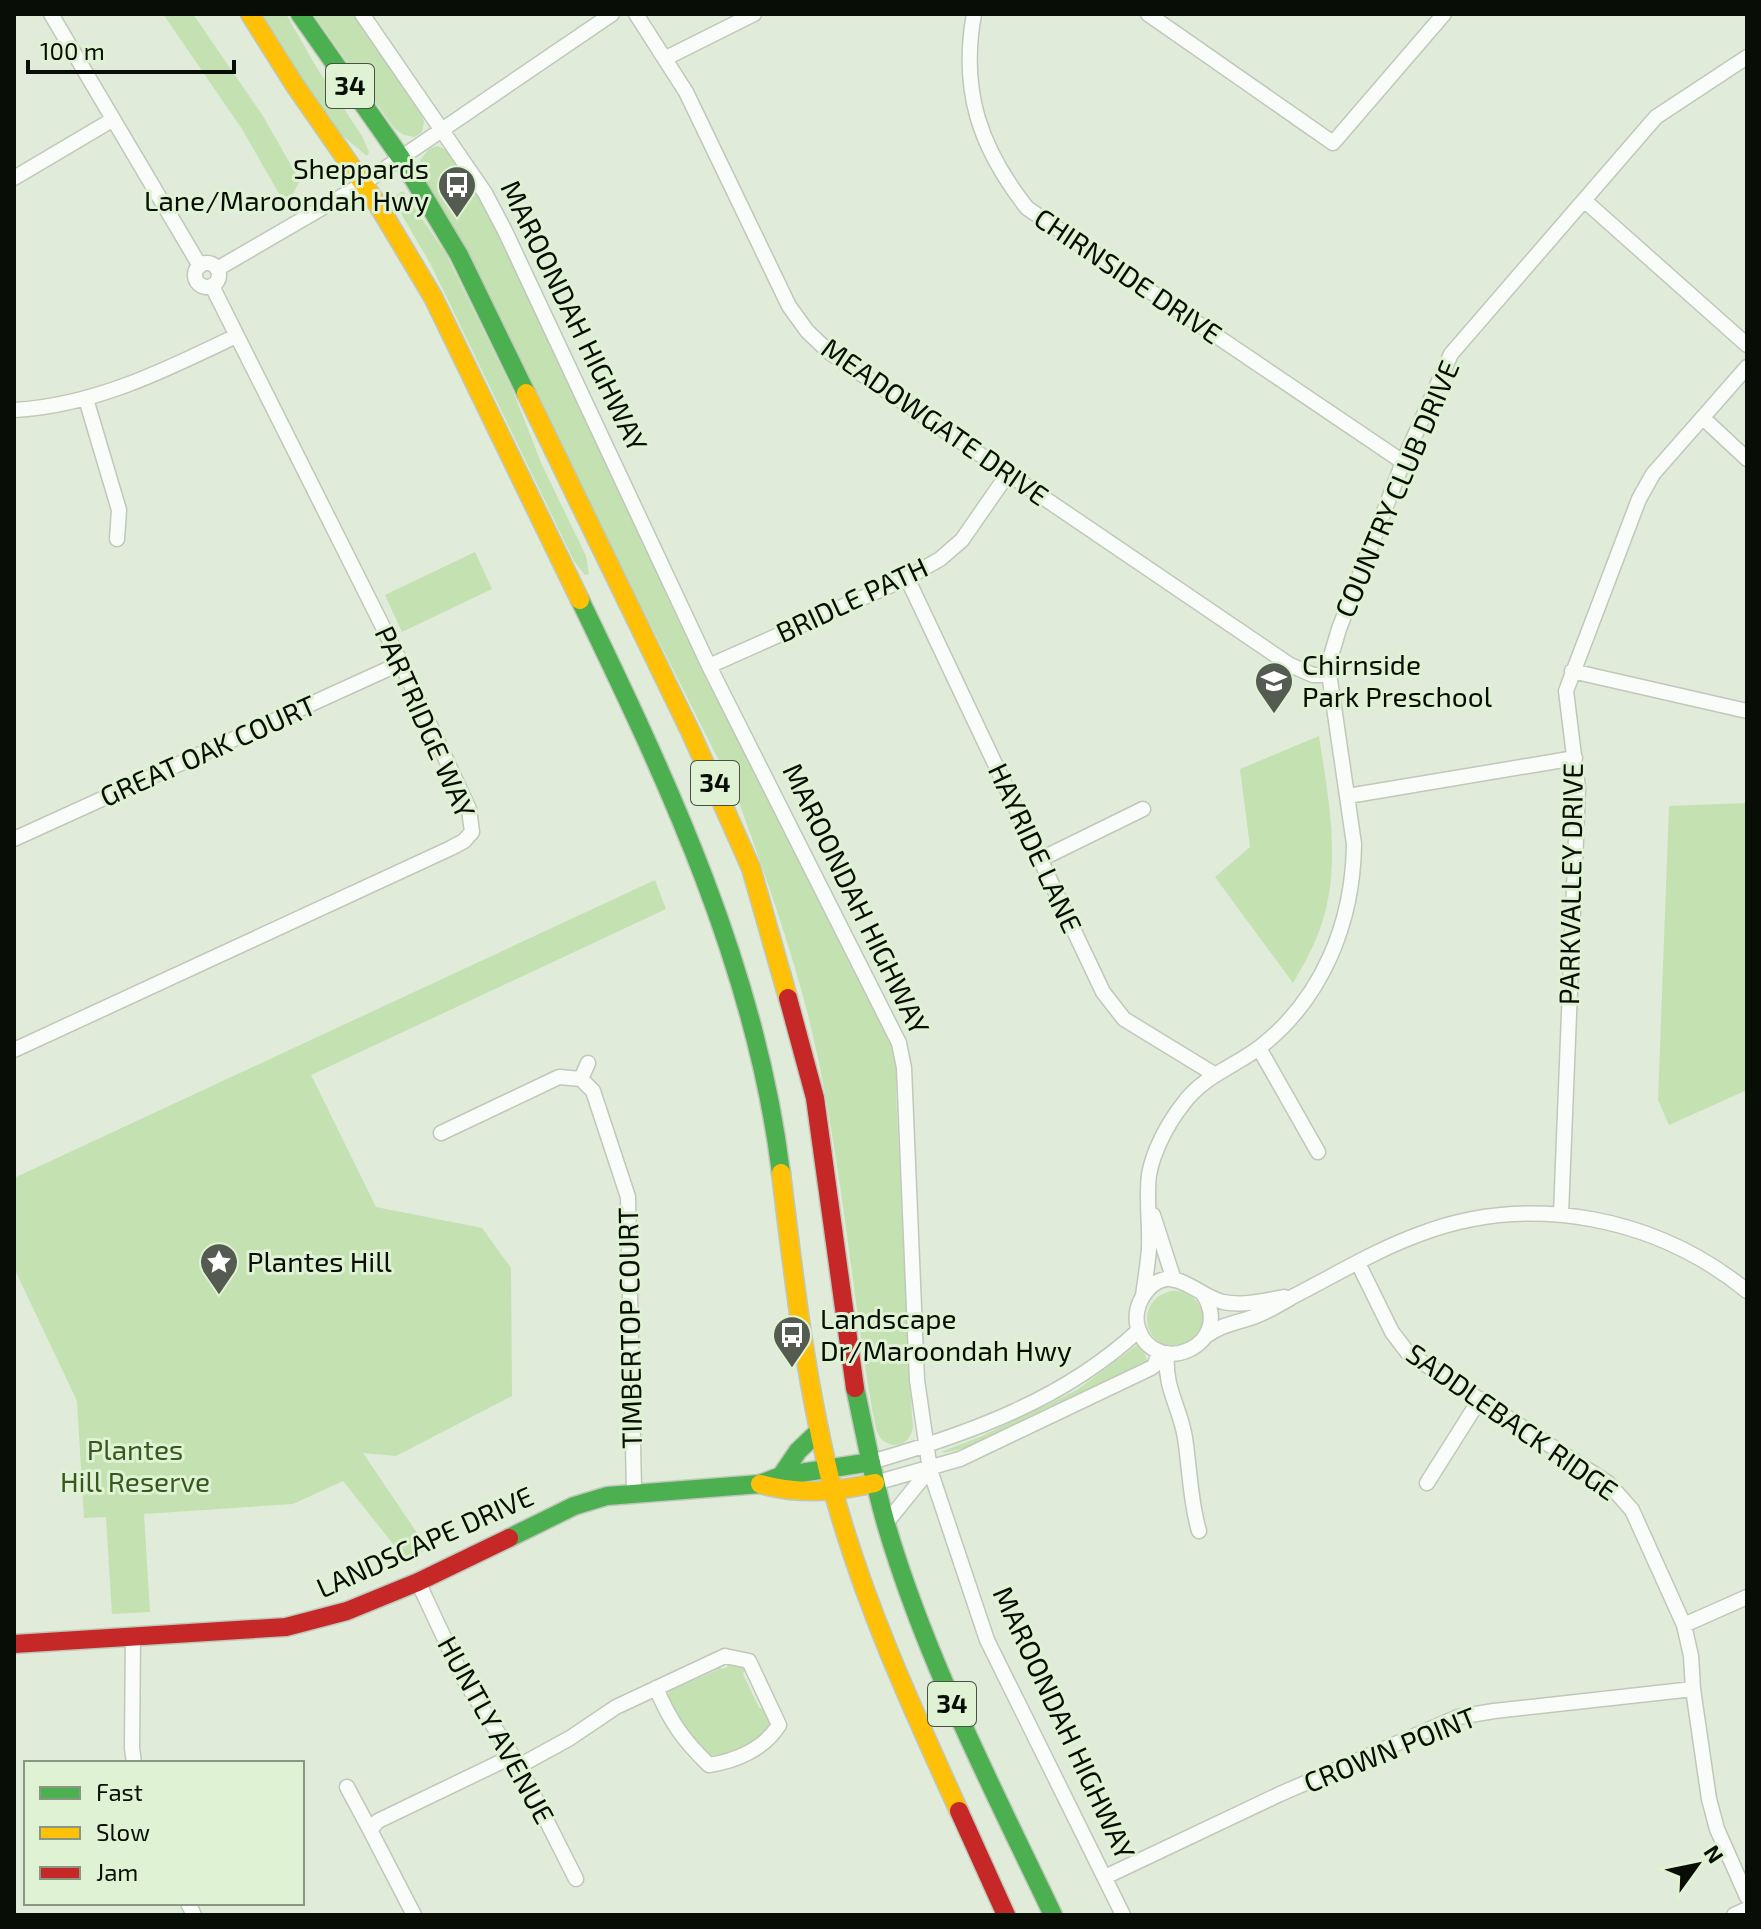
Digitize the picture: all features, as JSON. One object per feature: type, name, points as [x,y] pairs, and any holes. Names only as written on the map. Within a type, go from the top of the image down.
[{"type":"main road","name":"34","points":[[250,14],[294,84],[364,183],[438,307],[596,586],[719,793],[751,868],[815,1098],[853,1380],[886,1523],[919,1620],[954,1708],[1053,1915]]},
{"type":"main road","name":"34","points":[[300,14],[401,158],[459,255],[596,586],[627,698],[677,807],[729,945],[761,1066],[778,1150],[800,1331],[834,1492],[895,1672],[1006,1915]]},
{"type":"main road","points":[[781,1476],[798,1451],[819,1431]]},
{"type":"main road","name":"LANDSCAPE DRIVE","points":[[14,1644],[286,1627],[347,1611],[418,1582],[574,1506],[634,1492],[760,1484],[781,1476],[871,1462]]},
{"type":"main road","name":"LANDSCAPE DRIVE","points":[[760,1484],[775,1490],[816,1494],[875,1483]]},
{"type":"street","points":[[51,14],[200,266]]},
{"type":"street","name":"MAROONDAH HIGHWAY","points":[[362,14],[485,193],[505,231],[709,666],[899,1043],[904,1068],[917,1380],[930,1470],[987,1640],[1123,1915]]},
{"type":"street","points":[[217,269],[364,183],[612,14]]},
{"type":"street","name":"MEADOWGATE DRIVE","points":[[636,14],[686,92],[775,280],[807,331],[829,352],[1290,665],[1313,675],[1328,675]]},
{"type":"street","points":[[666,58],[754,14]]},
{"type":"street","name":"CHIRNSIDE DRIVE","points":[[974,14],[969,63],[973,104],[982,135],[1002,176],[1027,208],[1403,462]]},
{"type":"street","points":[[1148,14],[1333,143],[1444,14]]},
{"type":"street","name":"COUNTRY CLUB DRIVE","points":[[1143,1296],[1149,1249],[1149,1176],[1161,1142],[1182,1104],[1214,1074],[1259,1048],[1279,1030],[1312,991],[1336,945],[1354,870],[1354,844],[1328,675],[1339,629],[1403,462],[1451,354],[1656,117],[1747,57]]},
{"type":"street","points":[[14,178],[112,120]]},
{"type":"street","points":[[1585,201],[1747,345]]},
{"type":"street","points":[[211,264],[217,269],[219,279],[212,286],[204,287],[198,283],[196,276],[200,266],[211,264]]},
{"type":"street","name":"PARTRIDGE WAY","points":[[14,1050],[464,841],[472,832],[469,809],[401,663],[212,286]]},
{"type":"street","points":[[14,410],[86,399],[175,366],[236,336]]},
{"type":"street","name":"PARKVALLEY DRIVE","points":[[1561,1214],[1578,788],[1566,691],[1639,499],[1653,474],[1747,367]]},
{"type":"street","points":[[86,399],[119,510],[117,539]]},
{"type":"street","points":[[1703,418],[1747,459]]},
{"type":"street","name":"BRIDLE PATH","points":[[709,666],[907,578],[940,559],[962,540],[1007,475]]},
{"type":"street","name":"HAYRIDE LANE","points":[[907,578],[1103,992],[1124,1019],[1214,1074]]},
{"type":"street","name":"GREAT OAK COURT","points":[[14,839],[401,663]]},
{"type":"street","points":[[1572,671],[1747,711]]},
{"type":"street","points":[[1348,796],[1575,758]]},
{"type":"street","points":[[1041,859],[1143,809]]},
{"type":"street","points":[[1259,1048],[1318,1152]]},
{"type":"street","points":[[441,1133],[551,1079],[568,1076],[581,1079],[588,1063]]},
{"type":"street","name":"TIMBERTOP COURT","points":[[581,1079],[589,1084],[598,1102],[628,1197],[634,1492]]},
{"type":"street","name":"COUNTRY CLUB DRIVE","points":[[1149,1203],[1174,1280]]},
{"type":"street","points":[[1296,1295],[1241,1304],[1220,1301],[1203,1294],[1195,1286],[1174,1280],[1157,1284],[1143,1296],[1137,1313],[1139,1330],[1147,1342],[1163,1352],[1185,1352],[1222,1325],[1257,1315],[1296,1295],[1358,1263],[1397,1243],[1461,1222],[1502,1215],[1561,1214],[1620,1225],[1661,1238],[1696,1255],[1747,1291]]},
{"type":"street","name":"SADDLEBACK RIDGE","points":[[1358,1263],[1408,1353],[1608,1483],[1632,1510],[1684,1625],[1691,1656],[1709,1799],[1717,1829],[1747,1897]]},
{"type":"street","points":[[1203,1294],[1211,1314],[1206,1336]]},
{"type":"street","points":[[871,1462],[925,1447],[997,1420],[1081,1377],[1139,1330]]},
{"type":"street","points":[[875,1483],[930,1470],[989,1447],[1151,1368],[1163,1352]]},
{"type":"street","points":[[1163,1352],[1166,1373],[1185,1435],[1192,1508],[1199,1531]]},
{"type":"street","points":[[1427,1483],[1480,1399]]},
{"type":"street","points":[[886,1523],[930,1470]]},
{"type":"street","name":"HUNTLY AVENUE","points":[[418,1582],[463,1678],[516,1761],[576,1879]]},
{"type":"street","points":[[1684,1625],[1747,1597]]},
{"type":"street","points":[[133,1635],[134,1761]]},
{"type":"street","points":[[370,1830],[378,1821],[570,1738],[616,1707],[656,1688],[725,1656],[749,1661],[779,1725],[770,1739],[743,1755],[730,1762],[709,1765],[684,1740],[667,1714],[656,1688]]},
{"type":"street","name":"CROWN POINT","points":[[1105,1877],[1280,1794],[1458,1717],[1693,1689]]},
{"type":"street","points":[[347,1787],[414,1915]]},
{"type":"street","points":[[1734,1915],[1747,1909]]},
{"type":"green space","points":[[163,14],[193,14],[263,116],[300,181],[286,206],[242,129]]},
{"type":"green space","points":[[258,14],[286,14],[362,136],[369,152],[367,156],[339,133]]},
{"type":"green space","points":[[313,14],[355,14],[421,112],[424,122],[422,132],[415,137],[404,135],[394,128]]},
{"type":"green space","points":[[437,146],[447,150],[487,210],[680,620],[887,1033],[897,1062],[913,1424],[907,1440],[898,1445],[885,1442],[876,1429],[833,1140],[816,1049],[790,952],[736,794],[421,171],[420,160],[429,149]]},
{"type":"green space","points":[[403,191],[446,254],[513,391],[542,465],[586,556],[589,574],[585,575],[574,561],[431,265],[392,198]]},
{"type":"green space","points":[[475,552],[492,589],[402,632],[385,595]]},
{"type":"green space","points":[[1319,736],[1332,838],[1330,889],[1316,939],[1293,983],[1215,877],[1250,847],[1240,769]]},
{"type":"green space","points":[[1747,803],[1747,1090],[1669,1125],[1658,1100],[1669,806]]},
{"type":"green space","name":"Plantes Hill Reserve","points":[[655,880],[666,909],[311,1075],[376,1207],[482,1228],[511,1268],[512,1396],[396,1456],[363,1453],[428,1549],[405,1559],[343,1481],[293,1504],[144,1514],[150,1612],[112,1614],[106,1517],[84,1518],[77,1401],[14,1268],[14,1178]]},
{"type":"green space","points":[[1175,1291],[1195,1299],[1203,1319],[1195,1339],[1175,1347],[1155,1339],[1147,1319],[1155,1299]]},
{"type":"green space","points":[[1140,1343],[1148,1362],[1009,1430],[956,1450],[941,1452],[982,1436],[1077,1390]]},
{"type":"green space","points":[[728,1658],[746,1667],[743,1674],[759,1708],[766,1710],[772,1724],[742,1747],[722,1755],[710,1755],[692,1744],[667,1698],[676,1682],[683,1685],[717,1670],[718,1665],[722,1669],[727,1667]]},
{"type":"traffic: fast","points":[[300,14],[401,158],[459,255],[526,393]]},
{"type":"traffic: fast","points":[[580,600],[676,807],[730,950],[769,1097],[781,1173]]},
{"type":"traffic: fast","points":[[855,1388],[886,1524],[920,1624],[984,1771],[1053,1915]]},
{"type":"traffic: fast","points":[[781,1476],[798,1451],[819,1431]]},
{"type":"traffic: fast","points":[[509,1538],[574,1506],[607,1496],[760,1484],[781,1476],[871,1462]]},
{"type":"traffic: slow","points":[[250,14],[294,84],[378,205],[433,297],[580,600]]},
{"type":"traffic: slow","points":[[526,393],[691,733],[751,868],[788,998]]},
{"type":"traffic: slow","points":[[781,1173],[808,1372],[833,1490],[873,1613],[959,1811]]},
{"type":"traffic: slow","points":[[760,1484],[789,1490],[818,1491],[875,1483]]},
{"type":"traffic: jam","points":[[788,998],[815,1098],[855,1388]]},
{"type":"traffic: jam","points":[[14,1644],[286,1627],[347,1611],[418,1582],[509,1538]]},
{"type":"traffic: jam","points":[[959,1811],[1006,1915]]},
{"type":"place","name":"Sheppards Lane/Maroondah Hwy","points":[[457,219]]},
{"type":"place","name":"Chirnside Park Preschool","points":[[1274,715]]},
{"type":"place","name":"Plantes Hill","points":[[219,1296]]},
{"type":"place","name":"Landscape Dr/Maroondah Hwy","points":[[792,1369]]}]
